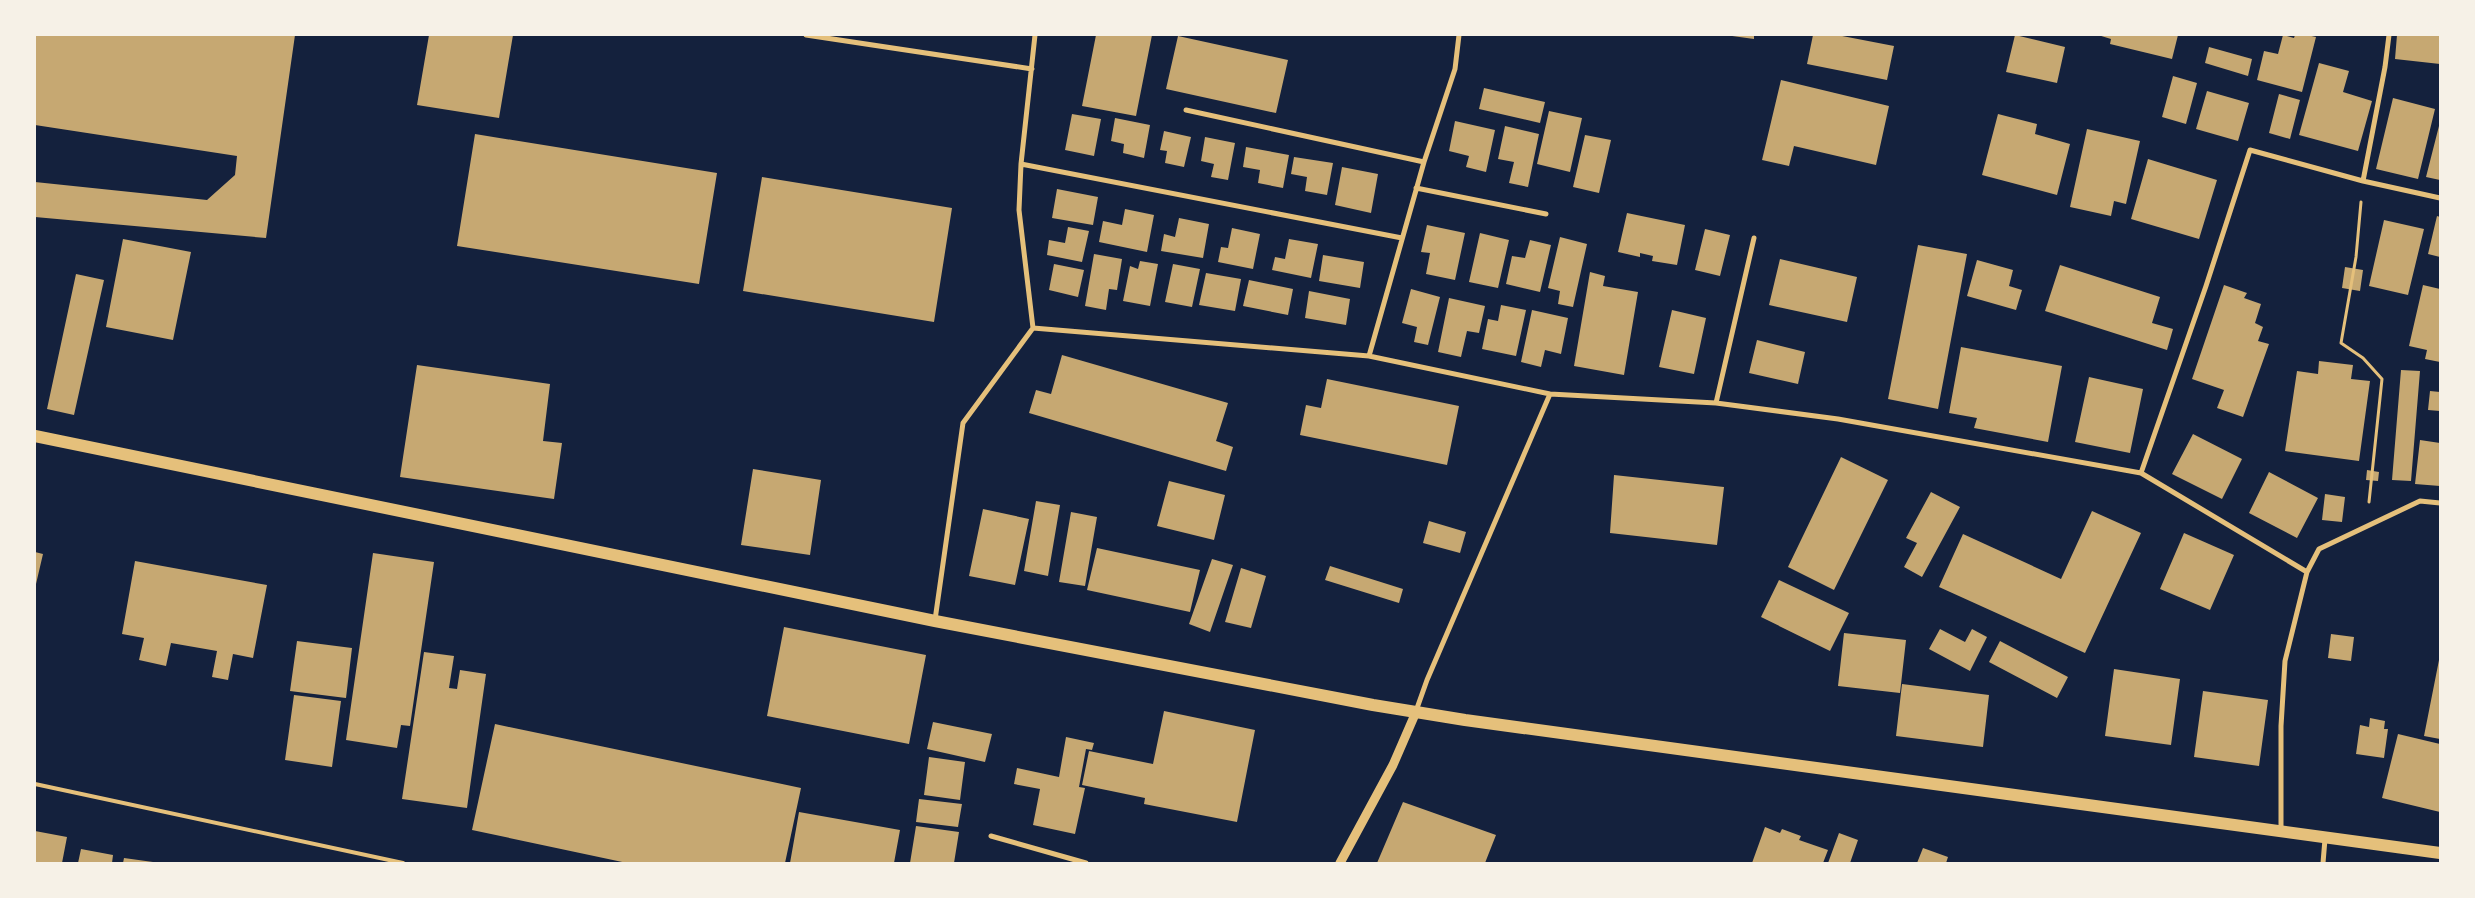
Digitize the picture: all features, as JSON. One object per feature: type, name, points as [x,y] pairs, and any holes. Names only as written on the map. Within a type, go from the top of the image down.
[{"type":"main road","points":[[35,436],[935,620],[1416,712],[2325,839],[2440,853]]},
{"type":"street","points":[[806,35],[1032,69]]},
{"type":"street","points":[[935,620],[963,423],[1033,328],[1019,210],[1021,164],[1035,35]]},
{"type":"street","points":[[1369,356],[1416,188],[1455,69],[1459,35]]},
{"type":"street","points":[[2363,181],[2385,67],[2389,35]]},
{"type":"street","points":[[1186,110],[1424,162]]},
{"type":"street","points":[[2141,473],[2206,286],[2250,150],[2363,181],[2440,198]]},
{"type":"street","points":[[1021,164],[1402,238]]},
{"type":"street","points":[[1416,188],[1546,214]]},
{"type":"street","points":[[1716,403],[1754,238]]},
{"type":"street","points":[[1033,328],[1369,356],[1550,394],[1716,403],[1838,420],[2141,473],[2307,572]]},
{"type":"street","points":[[1340,863],[1393,765],[1416,712],[1427,680],[1550,394]]},
{"type":"street","points":[[2282,832],[2282,726],[2285,661],[2307,572],[2319,550],[2367,525],[2420,501],[2440,503]]},
{"type":"street","points":[[991,836],[1086,863]]},
{"type":"street","points":[[2323,863],[2325,839]]},
{"type":"lane","points":[[35,784],[402,863]]},
{"type":"path","points":[[2363,181],[2356,257],[2341,344],[2363,358],[2382,379],[2367,525]]},
{"type":"building","points":[[35,35],[295,35],[266,238],[35,217],[35,182],[207,200],[235,175],[237,156],[35,125]]},
{"type":"building","points":[[429,35],[513,35],[499,118],[417,105]]},
{"type":"building","points":[[1096,35],[1152,35],[1136,116],[1082,106]]},
{"type":"building","points":[[1725,35],[1754,35],[1754,39]]},
{"type":"building","points":[[1813,35],[1837,35],[1894,46],[1887,80],[1807,64]]},
{"type":"building","points":[[2015,35],[2065,47],[2057,83],[2006,72]]},
{"type":"building","points":[[2098,35],[2178,35],[2172,59],[2110,44],[2111,39]]},
{"type":"building","points":[[2283,35],[2294,38],[2295,35],[2316,37],[2302,92],[2257,80],[2264,51],[2278,54]]},
{"type":"building","points":[[2397,35],[2440,35],[2440,64],[2395,59]]},
{"type":"building","points":[[1178,36],[1288,60],[1276,113],[1166,89]]},
{"type":"building","points":[[2209,47],[2252,59],[2248,76],[2205,63]]},
{"type":"building","points":[[2319,63],[2349,71],[2343,92],[2372,101],[2358,151],[2299,135]]},
{"type":"building","points":[[2173,76],[2197,83],[2186,124],[2162,117]]},
{"type":"building","points":[[1781,80],[1889,106],[1876,165],[1794,146],[1789,166],[1762,160]]},
{"type":"building","points":[[1484,88],[1545,102],[1540,123],[1479,109]]},
{"type":"building","points":[[2207,91],[2249,103],[2238,141],[2196,129]]},
{"type":"building","points":[[2279,94],[2300,100],[2290,139],[2269,133]]},
{"type":"building","points":[[2393,98],[2435,109],[2418,179],[2376,169]]},
{"type":"building","points":[[1549,111],[1582,118],[1570,172],[1537,164]]},
{"type":"building","points":[[1072,114],[1101,119],[1094,156],[1065,150]]},
{"type":"building","points":[[1998,114],[2037,124],[2035,134],[2070,144],[2057,195],[1982,175]]},
{"type":"building","points":[[1115,118],[1150,125],[1144,158],[1123,153],[1124,144],[1111,141]]},
{"type":"building","points":[[1455,121],[1495,130],[1486,172],[1466,167],[1469,156],[1449,151]]},
{"type":"building","points":[[2440,122],[2440,180],[2426,177]]},
{"type":"building","points":[[1505,126],[1539,134],[1528,187],[1509,183],[1514,162],[1498,159]]},
{"type":"building","points":[[2087,129],[2140,141],[2126,204],[2114,201],[2111,216],[2070,207]]},
{"type":"building","points":[[1164,131],[1191,137],[1184,167],[1165,163],[1167,151],[1160,150]]},
{"type":"building","points":[[475,134],[717,173],[699,284],[457,246]]},
{"type":"building","points":[[1585,135],[1611,140],[1599,193],[1573,187]]},
{"type":"building","points":[[1205,137],[1235,143],[1228,180],[1211,177],[1214,164],[1201,161]]},
{"type":"building","points":[[1246,147],[1289,155],[1283,188],[1258,183],[1260,170],[1243,167]]},
{"type":"building","points":[[1294,157],[1333,163],[1327,195],[1305,191],[1307,177],[1291,174]]},
{"type":"building","points":[[2148,159],[2217,180],[2199,239],[2131,219]]},
{"type":"building","points":[[1342,167],[1378,174],[1371,213],[1335,205]]},
{"type":"building","points":[[762,177],[952,208],[934,322],[743,291]]},
{"type":"building","points":[[1057,189],[1098,197],[1093,225],[1052,218]]},
{"type":"building","points":[[1125,209],[1154,215],[1147,252],[1099,242],[1103,221],[1122,225]]},
{"type":"building","points":[[1627,213],[1685,225],[1677,265],[1652,261],[1653,256],[1640,253],[1640,257],[1618,252]]},
{"type":"building","points":[[2437,216],[2440,217],[2440,257],[2428,254]]},
{"type":"building","points":[[1179,218],[1209,224],[1203,258],[1161,251],[1164,234],[1175,237]]},
{"type":"building","points":[[2384,220],[2424,229],[2408,295],[2369,286]]},
{"type":"building","points":[[1427,225],[1465,233],[1455,280],[1426,274],[1430,253],[1421,252]]},
{"type":"building","points":[[1068,227],[1089,231],[1082,262],[1047,255],[1049,240],[1065,243]]},
{"type":"building","points":[[1232,228],[1260,234],[1253,269],[1218,262],[1221,247],[1228,248]]},
{"type":"building","points":[[1705,229],[1730,235],[1720,276],[1695,270]]},
{"type":"building","points":[[1480,233],[1509,240],[1498,288],[1469,282]]},
{"type":"building","points":[[1560,237],[1587,244],[1573,307],[1558,304],[1560,291],[1548,288]]},
{"type":"building","points":[[123,239],[191,252],[173,340],[106,327]]},
{"type":"building","points":[[1289,239],[1318,244],[1311,278],[1272,270],[1275,257],[1285,259]]},
{"type":"building","points":[[1530,240],[1551,245],[1540,292],[1506,284],[1512,256],[1525,258]]},
{"type":"building","points":[[1918,245],[1967,254],[1938,409],[1888,399]]},
{"type":"building","points":[[1094,254],[1122,259],[1117,290],[1109,289],[1106,310],[1085,306]]},
{"type":"building","points":[[1323,255],[1364,262],[1360,288],[1319,281]]},
{"type":"building","points":[[1780,259],[1857,277],[1847,322],[1769,305]]},
{"type":"building","points":[[1977,260],[2013,270],[2009,286],[2022,290],[2016,310],[1967,296]]},
{"type":"building","points":[[1140,261],[1158,264],[1150,306],[1123,301],[1130,266],[1138,269]]},
{"type":"building","points":[[1054,264],[1084,270],[1078,297],[1049,290]]},
{"type":"building","points":[[1173,264],[1200,269],[1192,307],[1165,302]]},
{"type":"building","points":[[2060,265],[2160,297],[2152,323],[2173,329],[2167,350],[2045,311]]},
{"type":"building","points":[[2345,267],[2363,270],[2360,291],[2342,288]]},
{"type":"building","points":[[1590,272],[1605,276],[1603,286],[1638,292],[1624,375],[1574,366]]},
{"type":"building","points":[[1206,273],[1241,279],[1235,311],[1199,305]]},
{"type":"building","points":[[76,274],[104,280],[74,415],[47,409]]},
{"type":"building","points":[[1249,280],[1293,289],[1288,315],[1243,306]]},
{"type":"building","points":[[2224,285],[2247,293],[2244,298],[2261,304],[2255,323],[2263,327],[2258,341],[2269,344],[2243,417],[2217,408],[2224,390],[2192,379]]},
{"type":"building","points":[[2423,285],[2440,289],[2440,362],[2425,359],[2427,350],[2409,346]]},
{"type":"building","points":[[1411,289],[1440,297],[1428,345],[1414,342],[1417,327],[1402,323]]},
{"type":"building","points":[[1309,291],[1350,299],[1346,325],[1305,318]]},
{"type":"building","points":[[1449,298],[1485,306],[1479,333],[1467,331],[1461,357],[1438,352]]},
{"type":"building","points":[[1501,305],[1526,310],[1516,356],[1482,349],[1488,319],[1498,321]]},
{"type":"building","points":[[1532,310],[1568,318],[1561,354],[1545,350],[1541,367],[1521,362]]},
{"type":"building","points":[[1672,310],[1706,318],[1694,374],[1659,367]]},
{"type":"building","points":[[1757,340],[1805,352],[1798,384],[1749,373]]},
{"type":"building","points":[[1961,347],[2062,366],[2048,442],[1974,428],[1977,418],[1949,413]]},
{"type":"building","points":[[1062,355],[1228,403],[1216,441],[1233,447],[1226,471],[1029,413],[1036,390],[1051,394]]},
{"type":"building","points":[[2319,361],[2353,365],[2351,379],[2370,381],[2359,461],[2285,451],[2297,371],[2318,374]]},
{"type":"building","points":[[417,365],[550,384],[543,441],[562,443],[554,499],[400,477]]},
{"type":"building","points":[[2401,370],[2420,371],[2411,481],[2392,480]]},
{"type":"building","points":[[2089,377],[2143,389],[2130,453],[2075,442]]},
{"type":"building","points":[[1327,379],[1459,406],[1447,465],[1300,435],[1306,405],[1321,408]]},
{"type":"building","points":[[2430,391],[2440,392],[2440,411],[2428,410]]},
{"type":"building","points":[[2193,434],[2242,459],[2222,499],[2172,474]]},
{"type":"building","points":[[2420,440],[2440,443],[2440,486],[2415,484]]},
{"type":"building","points":[[1841,457],[1888,480],[1834,590],[1788,567]]},
{"type":"building","points":[[753,469],[821,480],[810,555],[741,545]]},
{"type":"building","points":[[2367,470],[2379,472],[2378,481],[2366,480]]},
{"type":"building","points":[[2269,472],[2318,498],[2297,538],[2249,513]]},
{"type":"building","points":[[1614,475],[1724,487],[1717,545],[1610,533]]},
{"type":"building","points":[[1169,481],[1225,495],[1214,540],[1157,526]]},
{"type":"building","points":[[1931,492],[1960,507],[1922,577],[1904,567],[1917,543],[1906,538]]},
{"type":"building","points":[[2325,494],[2345,497],[2342,522],[2322,520]]},
{"type":"building","points":[[1036,501],[1060,505],[1048,576],[1024,571]]},
{"type":"building","points":[[983,509],[1029,519],[1015,585],[969,576]]},
{"type":"building","points":[[2092,511],[2141,533],[2085,653],[1939,587],[1963,534],[2061,579]]},
{"type":"building","points":[[1071,512],[1097,517],[1085,586],[1059,582]]},
{"type":"building","points":[[1429,521],[1466,532],[1460,553],[1423,543]]},
{"type":"building","points":[[2184,533],[2234,555],[2210,610],[2160,589]]},
{"type":"building","points":[[1097,548],[1200,570],[1190,612],[1087,590]]},
{"type":"building","points":[[35,552],[43,554],[36,584],[35,584]]},
{"type":"building","points":[[373,553],[434,562],[410,726],[401,725],[397,748],[346,740]]},
{"type":"building","points":[[1212,559],[1233,565],[1210,632],[1189,624]]},
{"type":"building","points":[[135,561],[267,585],[253,658],[233,654],[228,680],[212,677],[217,651],[171,643],[166,666],[139,660],[144,638],[122,634]]},
{"type":"building","points":[[1330,566],[1403,589],[1399,603],[1325,580]]},
{"type":"building","points":[[1241,568],[1266,576],[1251,628],[1225,622]]},
{"type":"building","points":[[1779,580],[1849,613],[1830,651],[1761,617]]},
{"type":"building","points":[[784,627],[926,655],[909,744],[767,716]]},
{"type":"building","points":[[1940,629],[1965,642],[1972,629],[1987,637],[1970,671],[1929,649]]},
{"type":"building","points":[[1844,633],[1906,640],[1900,693],[1838,686]]},
{"type":"building","points":[[2331,634],[2354,637],[2351,661],[2328,658]]},
{"type":"building","points":[[297,641],[352,648],[346,698],[290,691]]},
{"type":"building","points":[[2000,641],[2068,677],[2057,698],[1989,662]]},
{"type":"building","points":[[424,652],[454,656],[449,688],[457,689],[460,670],[486,674],[467,808],[402,799]]},
{"type":"building","points":[[2440,660],[2440,739],[2424,736]]},
{"type":"building","points":[[2114,669],[2180,679],[2171,745],[2105,736]]},
{"type":"building","points":[[1902,684],[1989,695],[1983,747],[1896,736]]},
{"type":"building","points":[[2203,691],[2268,700],[2259,766],[2194,757]]},
{"type":"building","points":[[294,695],[341,701],[332,767],[285,760]]},
{"type":"building","points":[[1164,711],[1255,730],[1237,822],[1144,804],[1145,798],[1082,785],[1089,751],[1153,764]]},
{"type":"building","points":[[2370,718],[2385,721],[2384,729],[2388,729],[2384,758],[2356,754],[2360,725],[2369,727]]},
{"type":"building","points":[[933,722],[992,734],[985,762],[927,749]]},
{"type":"building","points":[[495,724],[801,788],[785,863],[627,863],[472,830]]},
{"type":"building","points":[[2398,734],[2440,744],[2440,812],[2382,798]]},
{"type":"building","points":[[1066,737],[1094,743],[1092,750],[1086,749],[1079,787],[1085,788],[1075,834],[1033,825],[1040,789],[1014,784],[1017,768],[1059,777]]},
{"type":"building","points":[[929,757],[965,762],[960,800],[924,795]]},
{"type":"building","points":[[919,799],[962,804],[958,827],[916,822]]},
{"type":"building","points":[[1403,802],[1496,835],[1485,863],[1377,863]]},
{"type":"building","points":[[799,812],[900,830],[894,863],[790,863]]},
{"type":"building","points":[[916,826],[959,832],[954,863],[910,863]]},
{"type":"building","points":[[1765,827],[1780,833],[1782,829],[1801,836],[1799,840],[1828,850],[1823,863],[1752,863]]},
{"type":"building","points":[[35,831],[67,837],[62,863],[35,863]]},
{"type":"building","points":[[1839,833],[1858,840],[1850,863],[1828,863]]},
{"type":"building","points":[[1923,848],[1948,857],[1946,863],[1917,863]]},
{"type":"building","points":[[81,849],[113,855],[112,863],[78,863]]},
{"type":"building","points":[[124,858],[153,862],[123,863]]}]
